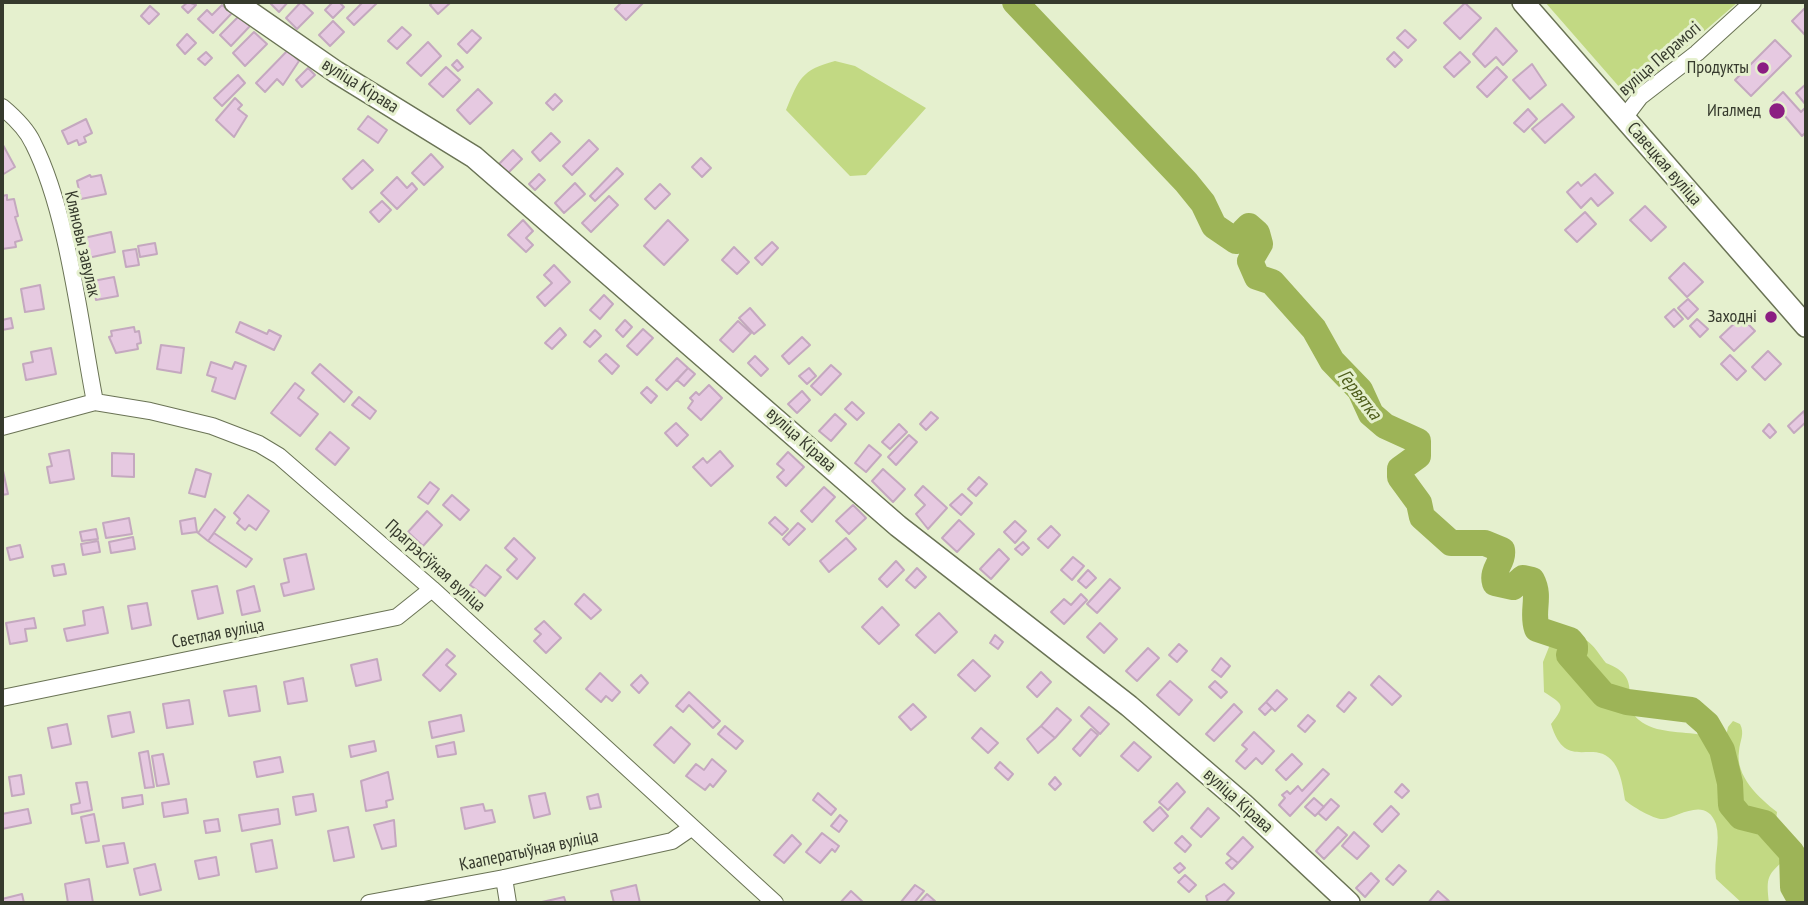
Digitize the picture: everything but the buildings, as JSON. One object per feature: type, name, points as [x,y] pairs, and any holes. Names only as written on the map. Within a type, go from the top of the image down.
[{"type":"street","name":"вуліца Кірава","points":[[235,2],[335,72],[474,157],[898,526],[1129,706],[1243,804],[1349,903]]},
{"type":"street","name":"Савецкая вуліца","points":[[1523,2],[1806,326]]},
{"type":"street","name":"вуліца Перамогі","points":[[1623,117],[1640,97],[1697,53],[1754,2]]},
{"type":"street","name":"Кляновы завулак","points":[[2,107],[24,129],[46,171],[63,236],[95,402]]},
{"type":"street","name":"Прагрэсіўная вуліца","points":[[2,427],[95,402],[150,411],[212,426],[259,444],[299,470],[661,796],[691,828],[775,903]]},
{"type":"street","name":"Светлая вуліца","points":[[2,698],[397,618],[432,589]]},
{"type":"street","name":"Кааператыўная вуліца","points":[[369,903],[504,878],[671,841],[691,828]]},
{"type":"street","points":[[504,878],[508,903]]},
{"type":"green space","points":[[1545,2],[1738,2],[1628,97]]},
{"type":"green space","points":[[835,61],[855,66],[926,108],[866,175],[850,176],[786,110],[798,83],[808,72]]},
{"type":"green space","points":[[1572,634],[1589,642],[1606,663],[1625,676],[1633,713],[1653,728],[1702,735],[1715,760],[1722,756],[1728,727],[1733,721],[1740,724],[1741,769],[1750,786],[1777,812],[1777,824],[1788,857],[1776,868],[1768,881],[1769,903],[1742,903],[1716,879],[1717,831],[1711,815],[1699,809],[1663,819],[1649,815],[1625,800],[1618,771],[1606,756],[1572,751],[1557,739],[1551,724],[1561,708],[1555,699],[1544,692],[1543,662],[1551,642]]},
{"type":"waterway","name":"Гервятка","points":[[1015,2],[1186,182],[1203,203],[1214,226],[1236,241],[1247,238],[1244,231],[1249,226],[1257,233],[1260,244],[1250,261],[1257,277],[1272,282],[1314,329],[1332,361],[1360,390],[1371,414],[1385,426],[1418,441],[1418,456],[1400,469],[1400,477],[1419,503],[1422,517],[1451,543],[1485,543],[1502,550],[1495,583],[1513,587],[1523,578],[1532,580],[1536,592],[1537,629],[1570,640],[1575,650],[1569,655],[1604,695],[1627,702],[1691,710],[1707,724],[1722,750],[1730,783],[1731,805],[1741,817],[1765,823],[1792,853],[1793,887],[1802,903]]},
{"type":"place","name":"Продукты","points":[[1763,68]]},
{"type":"place","name":"Игалмед","points":[[1777,111]]},
{"type":"place","name":"Заходні","points":[[1771,317]]}]
